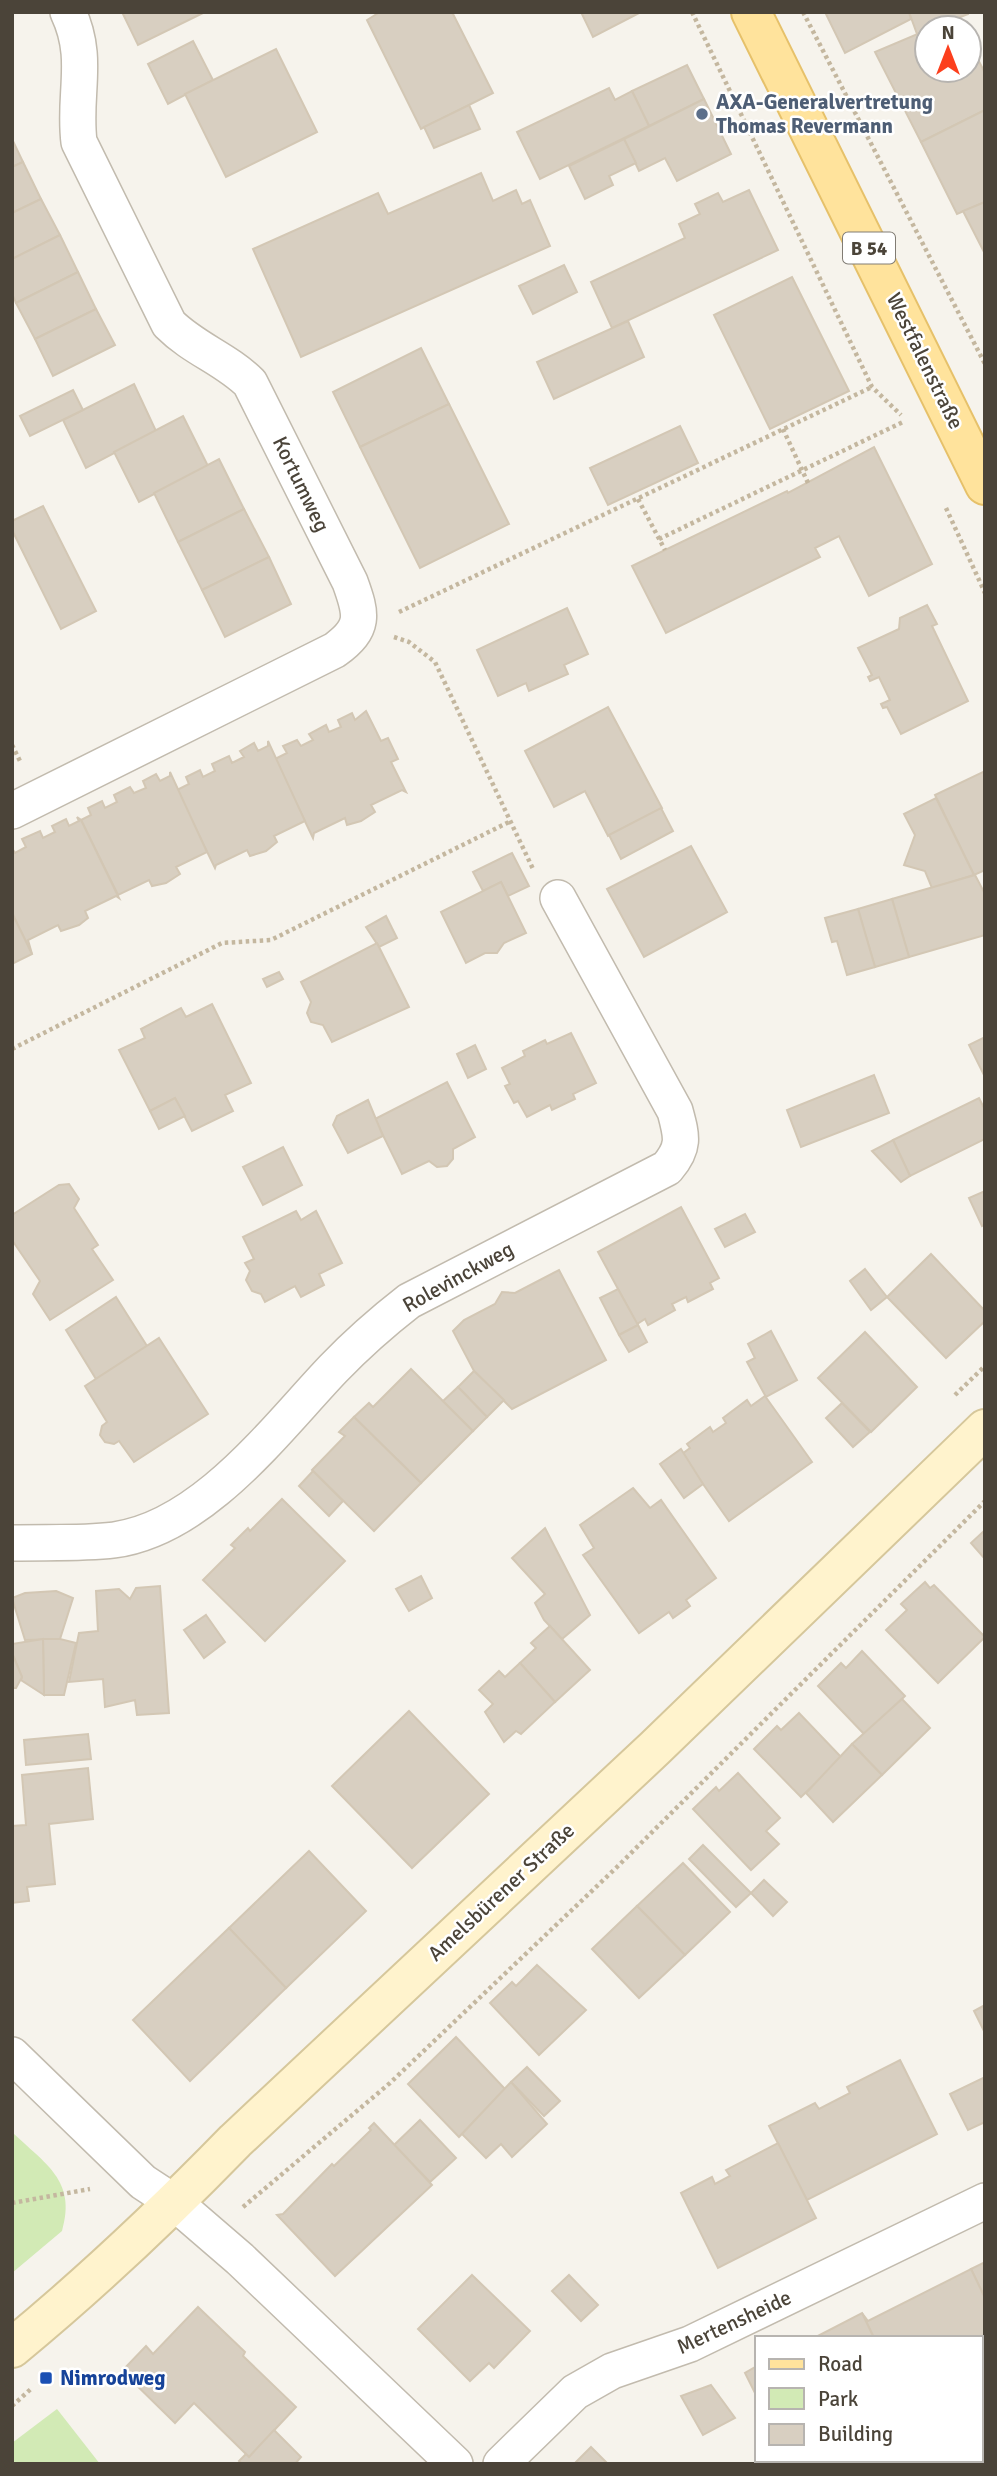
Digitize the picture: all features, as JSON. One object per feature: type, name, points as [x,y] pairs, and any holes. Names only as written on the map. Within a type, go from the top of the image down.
[{"type":"main road","name":"Westfalenstraße","points":[[751,12],[985,485]]},
{"type":"street","name":"Kortumweg","points":[[68,12],[78,33],[82,58],[76,116],[79,142],[169,324],[186,341],[234,366],[250,383],[350,582],[357,602],[359,625]]},
{"type":"street","points":[[12,811],[335,650],[352,638],[359,625]]},
{"type":"street","name":"Rolevinckweg","points":[[12,1543],[115,1540],[163,1525],[209,1495],[252,1456],[372,1331],[409,1301],[667,1168],[680,1153],[681,1132],[676,1111],[558,898]]},
{"type":"street","name":"Amelsbürener Straße","points":[[12,2348],[79,2293],[175,2203],[235,2141],[665,1738],[985,1429]]},
{"type":"street","points":[[12,2055],[144,2182],[175,2203],[208,2231],[455,2464]]},
{"type":"street","name":"Mertensheide","points":[[501,2464],[575,2392],[612,2371],[690,2344],[985,2201]]},
{"type":"path","points":[[359,625],[411,608],[872,387],[692,12]]},
{"type":"path","points":[[803,12],[985,364]]},
{"type":"path","points":[[659,539],[906,420]]},
{"type":"path","points":[[783,429],[808,482]]},
{"type":"path","points":[[638,499],[665,550]]},
{"type":"path","points":[[359,625],[409,642],[435,662],[542,888],[558,898]]},
{"type":"path","points":[[12,1049],[222,943],[271,940],[509,822]]},
{"type":"path","points":[[208,2231],[247,2204],[390,2083],[616,1868],[985,1501]]},
{"type":"path","points":[[12,2203],[52,2194],[144,2182]]},
{"type":"green space","points":[[12,2132],[55,2174],[65,2199],[66,2213],[62,2231],[12,2273]]},
{"type":"green space","points":[[57,2409],[100,2464],[12,2464],[12,2443]]},
{"type":"building","points":[[122,12],[205,12],[138,45]]},
{"type":"building","points":[[380,12],[452,12],[493,93],[421,129],[367,20]]},
{"type":"building","points":[[581,12],[641,12],[593,37]]},
{"type":"building","points":[[825,12],[909,12],[911,19],[845,53]]},
{"type":"building","points":[[909,12],[968,12],[913,14],[913,23]]},
{"type":"building","points":[[913,36],[913,84],[983,84],[983,69],[985,110],[921,142],[875,52]]},
{"type":"building","points":[[193,41],[213,80],[168,104],[148,64]]},
{"type":"building","points":[[276,49],[317,132],[226,177],[185,94]]},
{"type":"building","points":[[687,65],[704,99],[649,126],[632,91]]},
{"type":"building","points":[[609,88],[615,100],[632,91],[649,126],[540,179],[517,132]]},
{"type":"building","points":[[704,99],[731,154],[677,181],[665,158],[639,171],[624,139]]},
{"type":"building","points":[[469,105],[480,129],[434,148],[424,127]]},
{"type":"building","points":[[985,110],[985,202],[957,214],[921,142]]},
{"type":"building","points":[[12,139],[23,162],[12,167]]},
{"type":"building","points":[[624,139],[636,163],[609,176],[613,185],[585,199],[569,166]]},
{"type":"building","points":[[23,162],[41,199],[12,213],[12,167]]},
{"type":"building","points":[[481,173],[493,201],[516,190],[522,204],[530,200],[550,246],[301,357],[253,249],[378,193],[388,214]]},
{"type":"building","points":[[749,190],[778,250],[612,328],[591,282],[685,238],[679,224],[700,214],[695,204],[718,193],[723,202]]},
{"type":"building","points":[[41,199],[60,235],[12,259],[12,213]]},
{"type":"building","points":[[985,202],[985,254],[963,211]]},
{"type":"building","points":[[60,235],[78,272],[16,303],[12,294],[12,259]]},
{"type":"building","points":[[564,265],[577,292],[533,314],[519,286]]},
{"type":"building","points":[[78,272],[96,309],[35,339],[16,303]]},
{"type":"building","points":[[792,277],[849,391],[770,429],[714,315]]},
{"type":"building","points":[[96,309],[115,345],[53,376],[35,339]]},
{"type":"building","points":[[628,321],[644,357],[554,399],[537,362]]},
{"type":"building","points":[[421,348],[449,404],[360,447],[333,392]]},
{"type":"building","points":[[134,384],[156,431],[86,468],[63,420]]},
{"type":"building","points":[[73,390],[83,410],[30,436],[20,416]]},
{"type":"building","points":[[449,404],[509,524],[420,568],[360,447]]},
{"type":"building","points":[[183,416],[208,466],[139,502],[114,452]]},
{"type":"building","points":[[680,426],[698,463],[608,505],[590,468]]},
{"type":"building","points":[[874,447],[932,564],[869,596],[839,536],[815,548],[820,557],[666,633],[632,566],[787,491],[788,493]]},
{"type":"building","points":[[219,459],[244,509],[178,542],[154,493]]},
{"type":"building","points":[[43,506],[96,611],[61,629],[12,530],[12,521]]},
{"type":"building","points":[[244,509],[269,557],[202,590],[178,542]]},
{"type":"building","points":[[269,557],[291,604],[225,637],[202,590]]},
{"type":"building","points":[[927,605],[937,624],[932,626],[968,701],[901,734],[887,707],[883,708],[881,704],[890,700],[879,677],[870,681],[868,677],[872,675],[858,648],[899,629],[900,618]]},
{"type":"building","points":[[567,608],[588,654],[564,665],[568,674],[529,691],[526,683],[498,696],[477,650]]},
{"type":"building","points":[[608,707],[662,808],[608,836],[585,791],[554,807],[525,751]]},
{"type":"building","points":[[366,711],[381,741],[388,738],[398,759],[391,762],[406,792],[402,790],[371,805],[375,812],[361,821],[347,825],[345,818],[314,833],[313,838],[275,759],[287,753],[283,746],[297,740],[301,746],[313,740],[309,734],[326,725],[329,732],[341,727],[338,720],[352,713],[355,720]]},
{"type":"building","points":[[268,741],[305,821],[274,836],[277,842],[266,851],[250,856],[247,850],[216,865],[215,868],[177,790],[189,784],[186,777],[200,770],[203,777],[215,771],[212,764],[229,756],[232,763],[244,757],[240,751],[254,743],[258,751],[268,746]]},
{"type":"building","points":[[985,771],[985,870],[974,875],[935,795]]},
{"type":"building","points":[[170,772],[207,852],[176,867],[180,874],[166,883],[152,886],[149,880],[118,895],[81,820],[91,815],[88,808],[102,801],[105,808],[117,802],[114,795],[130,787],[134,793],[146,788],[143,781],[156,774],[160,781],[170,776]]},
{"type":"building","points":[[936,798],[974,875],[932,888],[925,871],[904,865],[915,835],[904,814]]},
{"type":"building","points":[[661,808],[673,831],[621,859],[609,835]]},
{"type":"building","points":[[77,817],[81,820],[119,898],[116,896],[85,911],[88,918],[79,925],[61,931],[58,925],[28,940],[32,954],[12,913],[12,848],[15,853],[26,847],[22,839],[40,831],[43,838],[55,832],[52,826],[66,819],[69,826],[79,821]]},
{"type":"building","points":[[691,846],[727,912],[644,957],[607,889]]},
{"type":"building","points":[[512,853],[529,886],[508,896],[501,882],[483,891],[473,872]]},
{"type":"building","points":[[975,875],[985,894],[985,935],[909,957],[892,899]]},
{"type":"building","points":[[501,882],[526,933],[504,943],[497,953],[485,953],[466,963],[441,912]]},
{"type":"building","points":[[892,899],[909,957],[875,967],[858,909]]},
{"type":"building","points":[[858,909],[875,967],[847,975],[837,941],[832,942],[825,918]]},
{"type":"building","points":[[12,913],[32,954],[12,964]]},
{"type":"building","points":[[386,916],[397,938],[379,947],[366,927]]},
{"type":"building","points":[[377,943],[409,1007],[332,1042],[323,1025],[311,1022],[307,1013],[311,1002],[301,982]]},
{"type":"building","points":[[279,972],[283,979],[267,987],[263,979]]},
{"type":"building","points":[[212,1004],[251,1083],[225,1095],[233,1111],[192,1131],[175,1098],[150,1111],[119,1050],[145,1038],[141,1029],[181,1008],[186,1017]]},
{"type":"building","points":[[571,1033],[596,1083],[573,1094],[575,1099],[552,1110],[550,1105],[527,1117],[518,1101],[514,1103],[505,1086],[510,1084],[502,1068],[525,1056],[523,1051],[545,1040],[547,1044]]},
{"type":"building","points":[[985,1037],[985,1077],[969,1045]]},
{"type":"building","points":[[475,1045],[486,1069],[468,1078],[457,1054]]},
{"type":"building","points":[[874,1075],[889,1113],[801,1147],[787,1110]]},
{"type":"building","points":[[447,1082],[475,1137],[453,1149],[453,1159],[447,1166],[437,1167],[429,1161],[402,1174],[375,1119]]},
{"type":"building","points":[[175,1098],[185,1116],[159,1129],[150,1111]]},
{"type":"building","points":[[979,1098],[985,1110],[985,1139],[910,1176],[893,1140]]},
{"type":"building","points":[[368,1100],[383,1136],[348,1153],[333,1125],[337,1116]]},
{"type":"building","points":[[893,1140],[910,1176],[901,1182],[872,1151]]},
{"type":"building","points":[[283,1147],[302,1185],[263,1205],[243,1167]]},
{"type":"building","points":[[69,1184],[79,1199],[74,1208],[98,1245],[92,1249],[113,1280],[50,1320],[33,1294],[40,1281],[12,1240],[12,1215],[59,1185]]},
{"type":"building","points":[[985,1191],[985,1224],[982,1226],[969,1198]]},
{"type":"building","points":[[681,1207],[719,1278],[710,1283],[713,1289],[688,1302],[686,1297],[672,1304],[675,1310],[648,1325],[645,1319],[637,1324],[598,1252]]},
{"type":"building","points":[[296,1211],[301,1220],[316,1211],[342,1263],[319,1274],[324,1285],[301,1297],[295,1286],[265,1302],[261,1294],[252,1291],[246,1280],[250,1271],[245,1263],[254,1259],[243,1237]]},
{"type":"building","points":[[745,1214],[755,1232],[725,1247],[715,1229]]},
{"type":"building","points":[[931,1254],[985,1311],[985,1321],[946,1358],[887,1297]]},
{"type":"building","points":[[865,1269],[887,1297],[871,1310],[850,1281]]},
{"type":"building","points":[[559,1270],[606,1360],[512,1409],[474,1371],[453,1331],[464,1320],[495,1304],[502,1292],[515,1293]]},
{"type":"building","points":[[618,1289],[638,1325],[619,1335],[600,1298]]},
{"type":"building","points":[[116,1297],[147,1346],[96,1379],[66,1330]]},
{"type":"building","points":[[638,1325],[647,1342],[629,1352],[619,1335]]},
{"type":"building","points":[[771,1331],[797,1380],[766,1397],[747,1362],[755,1358],[748,1344]]},
{"type":"building","points":[[865,1332],[917,1387],[871,1432],[818,1378]]},
{"type":"building","points":[[159,1338],[208,1414],[134,1462],[119,1441],[114,1444],[105,1442],[100,1435],[102,1426],[107,1422],[85,1386]]},
{"type":"building","points":[[411,1369],[473,1431],[421,1483],[354,1417],[369,1403],[373,1407]]},
{"type":"building","points":[[474,1371],[504,1400],[487,1417],[458,1387]]},
{"type":"building","points":[[458,1387],[487,1417],[473,1431],[443,1401]]},
{"type":"building","points":[[765,1396],[812,1462],[729,1521],[682,1454],[690,1448],[687,1444],[710,1427],[713,1432],[726,1423],[723,1418],[747,1400],[751,1406]]},
{"type":"building","points":[[842,1403],[870,1432],[853,1447],[826,1418]]},
{"type":"building","points":[[354,1417],[421,1483],[374,1531],[312,1470],[345,1436],[339,1432]]},
{"type":"building","points":[[681,1449],[703,1484],[684,1498],[660,1464]]},
{"type":"building","points":[[313,1471],[343,1501],[329,1516],[299,1486]]},
{"type":"building","points":[[633,1488],[650,1508],[661,1500],[716,1578],[686,1600],[690,1606],[673,1618],[669,1612],[639,1633],[583,1555],[594,1548],[580,1525]]},
{"type":"building","points":[[282,1499],[345,1561],[265,1641],[203,1580],[235,1548],[231,1545],[248,1528],[250,1531]]},
{"type":"building","points":[[545,1528],[590,1615],[562,1639],[544,1620],[535,1603],[545,1594],[512,1558]]},
{"type":"building","points":[[985,1530],[985,1559],[971,1543]]},
{"type":"building","points":[[421,1576],[432,1598],[409,1611],[396,1589]]},
{"type":"building","points":[[925,1582],[930,1588],[934,1585],[985,1637],[938,1683],[886,1630],[907,1610],[901,1604]]},
{"type":"building","points":[[160,1586],[169,1713],[137,1715],[135,1700],[105,1707],[103,1679],[69,1682],[79,1633],[98,1631],[96,1591],[119,1589],[130,1599],[136,1588]]},
{"type":"building","points":[[56,1591],[73,1598],[60,1639],[25,1640],[12,1598],[25,1593]]},
{"type":"building","points":[[206,1615],[225,1642],[204,1658],[184,1630]]},
{"type":"building","points":[[550,1626],[590,1670],[555,1702],[520,1663],[536,1648],[531,1643]]},
{"type":"building","points":[[43,1639],[76,1643],[64,1695],[44,1695]]},
{"type":"building","points":[[43,1639],[44,1695],[21,1680],[12,1653],[12,1644]]},
{"type":"building","points":[[862,1651],[905,1696],[865,1735],[818,1686],[841,1663],[846,1668]]},
{"type":"building","points":[[12,1653],[22,1677],[16,1688],[12,1688]]},
{"type":"building","points":[[520,1663],[555,1702],[521,1734],[516,1731],[504,1742],[485,1712],[493,1704],[479,1690],[499,1671],[505,1677]]},
{"type":"building","points":[[902,1699],[930,1728],[882,1775],[852,1744]]},
{"type":"building","points":[[409,1711],[489,1794],[412,1868],[332,1786]]},
{"type":"building","points":[[799,1713],[842,1758],[801,1797],[754,1749],[777,1726],[781,1730]]},
{"type":"building","points":[[88,1734],[91,1759],[26,1765],[24,1740]]},
{"type":"building","points":[[852,1744],[882,1775],[833,1822],[806,1793]]},
{"type":"building","points":[[88,1768],[93,1819],[49,1824],[55,1884],[27,1887],[29,1901],[12,1903],[12,1826],[26,1825],[22,1775]]},
{"type":"building","points":[[738,1773],[780,1818],[766,1831],[779,1844],[751,1870],[693,1809],[716,1787],[719,1791]]},
{"type":"building","points":[[703,1845],[751,1893],[736,1907],[689,1859]]},
{"type":"building","points":[[309,1851],[366,1911],[286,1988],[229,1928]]},
{"type":"building","points":[[683,1863],[730,1912],[685,1955],[637,1906]]},
{"type":"building","points":[[764,1880],[787,1902],[773,1916],[751,1893]]},
{"type":"building","points":[[637,1906],[685,1955],[639,1998],[592,1949]]},
{"type":"building","points":[[229,1928],[286,1988],[190,2081],[133,2020]]},
{"type":"building","points":[[537,1965],[586,2010],[539,2055],[490,2003],[512,1982],[516,1986]]},
{"type":"building","points":[[985,2005],[985,2033],[974,2011]]},
{"type":"building","points":[[456,2037],[505,2089],[459,2137],[408,2084]]},
{"type":"building","points":[[900,2060],[937,2134],[807,2200],[769,2126],[815,2103],[819,2109],[850,2093],[847,2087]]},
{"type":"building","points":[[527,2067],[560,2101],[544,2116],[511,2082]]},
{"type":"building","points":[[985,2077],[985,2122],[968,2130],[950,2094]]},
{"type":"building","points":[[511,2082],[547,2124],[512,2157],[501,2144],[486,2158],[462,2134]]},
{"type":"building","points":[[420,2120],[456,2158],[430,2182],[394,2145]]},
{"type":"building","points":[[374,2123],[432,2185],[335,2276],[277,2215],[283,2214],[332,2164],[334,2166],[371,2130],[369,2128]]},
{"type":"building","points":[[778,2143],[816,2218],[718,2268],[681,2193],[712,2177],[715,2184],[730,2176],[726,2170]]},
{"type":"building","points":[[985,2262],[985,2298],[971,2269]]},
{"type":"building","points":[[971,2269],[985,2298],[985,2345],[983,2336],[873,2336],[862,2313],[868,2321]]},
{"type":"building","points":[[472,2275],[530,2331],[494,2368],[489,2363],[470,2381],[418,2329]]},
{"type":"building","points":[[569,2275],[598,2305],[581,2321],[552,2291]]},
{"type":"building","points":[[198,2307],[245,2352],[243,2356],[296,2407],[249,2457],[194,2403],[175,2423],[122,2371],[146,2346],[153,2354]]},
{"type":"building","points":[[862,2313],[873,2336],[818,2336]]},
{"type":"building","points":[[755,2367],[755,2393],[745,2373]]},
{"type":"building","points":[[711,2385],[735,2418],[703,2435],[681,2396]]},
{"type":"building","points":[[274,2430],[301,2457],[295,2464],[242,2464],[239,2461],[246,2454],[249,2457]]},
{"type":"building","points":[[591,2447],[608,2464],[574,2464]]},
{"type":"place","name":"AXA-Generalvertretung Thomas Revermann","points":[[702,114]]},
{"type":"place","name":"Nimrodweg","points":[[46,2378]]}]
